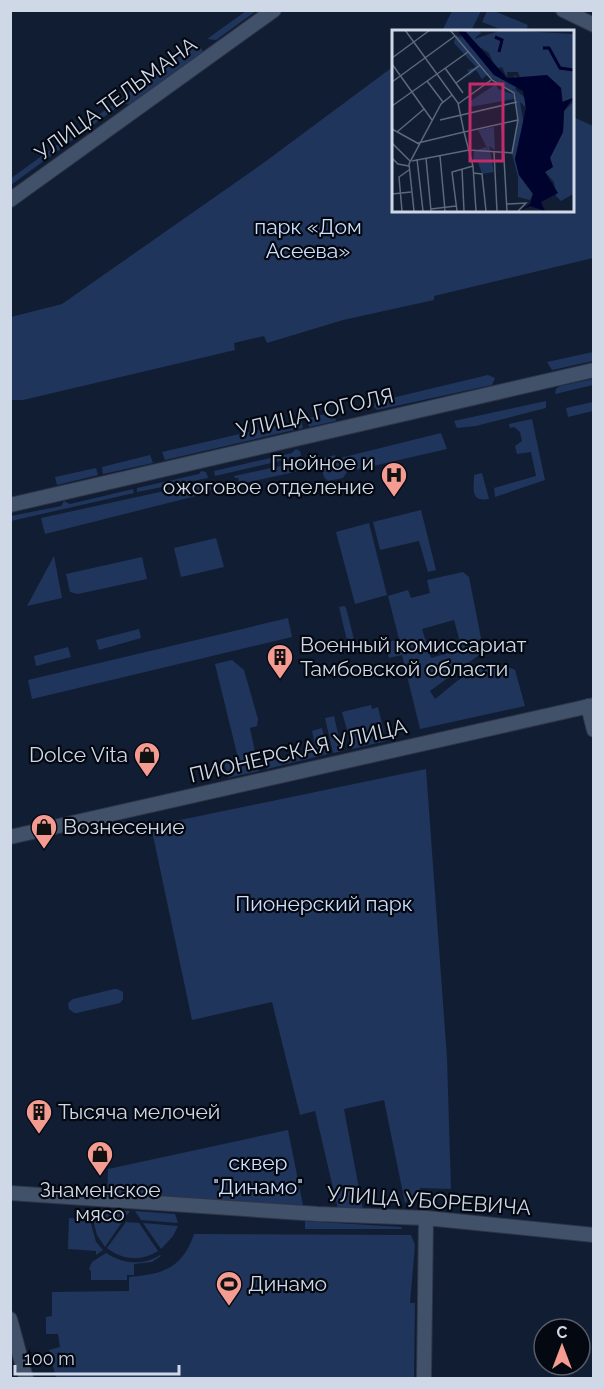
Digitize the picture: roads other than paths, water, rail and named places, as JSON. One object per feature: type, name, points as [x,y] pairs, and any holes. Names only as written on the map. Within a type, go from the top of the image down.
[{"type":"street","name":"УЛИЦА ТЕЛЬМАНА","points":[[10,200],[274,10]]},
{"type":"street","points":[[563,10],[594,25]]},
{"type":"street","name":"УЛИЦА ГОГОЛЯ","points":[[10,505],[594,370]]},
{"type":"street","points":[[591,706],[594,730]]},
{"type":"street","name":"ПИОНЕРСКАЯ УЛИЦА","points":[[10,837],[591,706]]},
{"type":"street","name":"УЛИЦА УБОРЕВИЧА","points":[[10,1193],[318,1214],[426,1218],[594,1235]]},
{"type":"street","points":[[424,1378],[426,1218]]},
{"type":"street","points":[[10,1320],[26,1378]]},
{"type":"place","name":"Гнойное и ожоговое отделение","points":[[394,498]]},
{"type":"place","name":"Военный комиссариат Тамбовской области","points":[[280,680]]},
{"type":"place","name":"Dolce Vita","points":[[147,778]]},
{"type":"place","name":"Вознесение","points":[[44,850]]},
{"type":"place","name":"Тысяча мелочей","points":[[39,1135]]},
{"type":"place","name":"Знаменское мясо","points":[[100,1177]]},
{"type":"place","name":"Динамо","points":[[229,1307]]},
{"type":"park label","name":"парк «Дом Асеева»","points":[[308,239]]},
{"type":"park label","name":"Пионерский парк","points":[[324,904]]},
{"type":"park label","name":"сквер \"Динамо\"","points":[[258,1175]]}]
